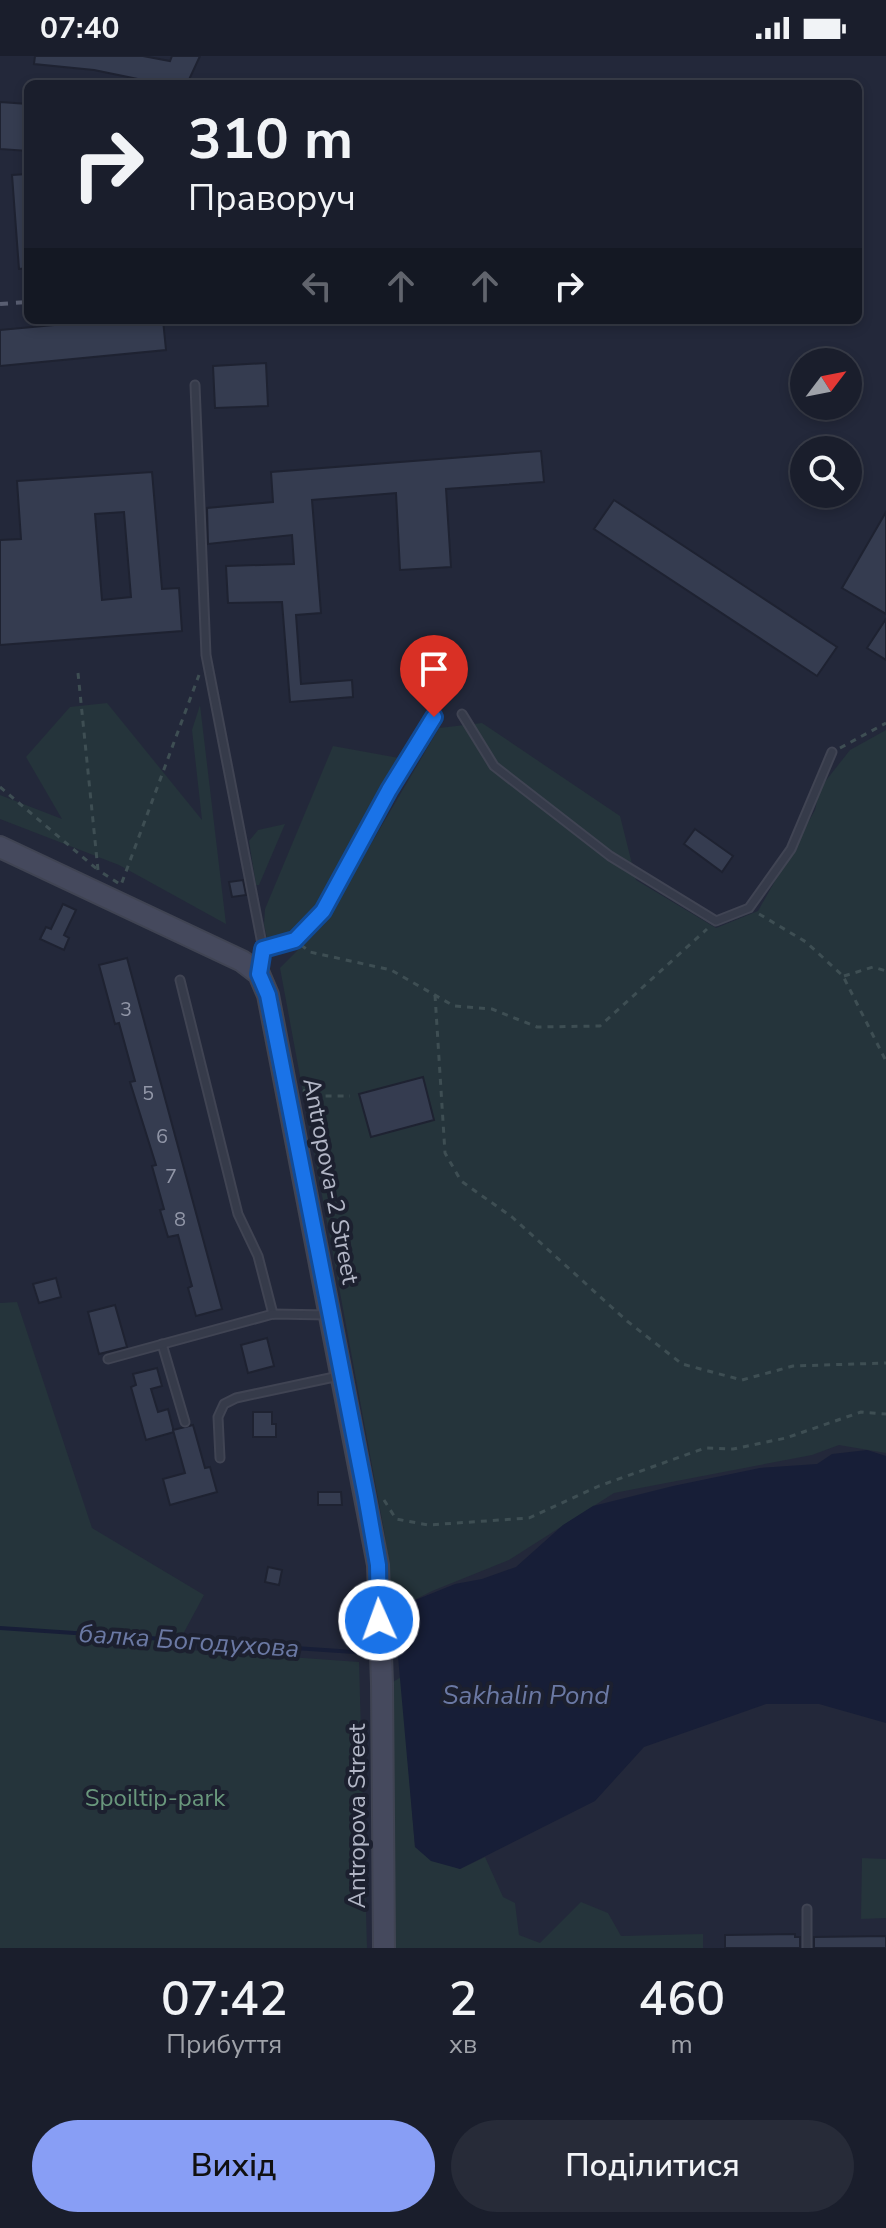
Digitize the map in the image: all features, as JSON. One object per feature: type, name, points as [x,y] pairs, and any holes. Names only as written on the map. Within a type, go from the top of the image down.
[{"type":"street","points":[[0,847],[242,961],[259,974]]},
{"type":"street","name":"Antropova-2 Street","points":[[259,974],[268,995],[378,1565],[382,1684]]},
{"type":"street","name":"Antropova Street","points":[[382,1684],[384,1948]]},
{"type":"lane","points":[[195,385],[206,655],[263,949],[259,974]]},
{"type":"lane","points":[[462,714],[494,766],[610,856],[716,921],[749,908],[791,849],[832,752]]},
{"type":"lane","points":[[263,949],[295,940],[323,911],[389,790],[434,717]]},
{"type":"lane","points":[[180,980],[238,1214],[258,1256],[273,1314]]},
{"type":"lane","points":[[108,1359],[273,1314],[331,1315]]},
{"type":"lane","points":[[162,1344],[185,1422]]},
{"type":"lane","points":[[220,1458],[218,1417],[224,1404],[236,1398],[343,1375]]},
{"type":"lane","points":[[807,1909],[807,1948]]},
{"type":"path","points":[[0,787],[98,870],[121,885],[206,655]]},
{"type":"path","points":[[78,673],[98,870]]},
{"type":"path","points":[[832,752],[886,723]]},
{"type":"path","points":[[749,908],[806,942],[843,976],[886,1061]]},
{"type":"path","points":[[295,940],[310,952],[391,970],[454,1006],[492,1009],[537,1027],[600,1026],[716,921]]},
{"type":"path","points":[[843,976],[873,967],[886,971]]},
{"type":"path","points":[[435,995],[445,1153],[461,1181],[512,1217],[627,1321],[682,1364],[742,1380],[793,1366],[886,1363]]},
{"type":"path","points":[[284,1079],[315,1096],[350,1096]]},
{"type":"path","points":[[366,1496],[381,1496],[396,1519],[428,1525],[529,1518],[599,1486],[705,1448],[733,1449],[786,1438],[861,1412],[886,1414]]},
{"type":"green space","points":[[107,703],[202,820],[192,730],[200,705],[226,924],[119,865],[0,819],[0,795],[62,819],[26,757],[70,707]]},
{"type":"green space","points":[[482,723],[620,816],[636,880],[716,928],[758,911],[815,810],[820,788],[850,750],[886,730],[886,1453],[839,1445],[812,1455],[614,1493],[509,1560],[400,1607],[392,1601],[385,1536],[280,968],[324,924],[439,728]]},
{"type":"green space","points":[[333,746],[399,758],[321,910],[285,938],[268,942],[264,925],[265,909]]},
{"type":"green space","points":[[285,824],[259,885],[256,885],[249,841],[258,830]]},
{"type":"green space","name":"Spoiltip-park","points":[[17,1302],[92,1528],[204,1595],[175,1649],[359,1662],[367,1948],[0,1948],[0,1303]]},
{"type":"green space","points":[[401,1677],[415,1847],[460,1869],[485,1857],[503,1897],[515,1903],[519,1935],[540,1943],[581,1902],[608,1913],[621,1936],[703,1934],[703,1948],[392,1948],[388,1685]]},
{"type":"green space","points":[[862,1858],[886,1859],[886,1918],[861,1919]]},
{"type":"water","name":"Sakhalin Pond","points":[[867,1450],[886,1456],[886,1723],[819,1704],[766,1704],[644,1747],[595,1801],[460,1869],[431,1861],[415,1847],[396,1634],[413,1601],[455,1584],[482,1579],[516,1567],[563,1525],[593,1506],[760,1468],[817,1464],[832,1454]]},
{"type":"building","points":[[35,56],[143,56],[170,61],[172,56],[200,56],[189,80],[143,80],[94,70],[34,64]]},
{"type":"building","points":[[0,102],[24,104],[24,151],[0,149]]},
{"type":"building","points":[[24,174],[24,268],[19,269],[12,175]]},
{"type":"building","points":[[65,324],[163,324],[166,350],[0,366],[0,330]]},
{"type":"building","points":[[266,363],[268,406],[215,408],[213,366]]},
{"type":"building","points":[[541,451],[544,482],[446,489],[451,567],[400,570],[396,493],[312,500],[321,613],[296,615],[301,684],[352,680],[353,697],[290,702],[282,602],[228,603],[226,566],[294,564],[292,535],[208,544],[207,508],[273,502],[271,472]]},
{"type":"building","points":[[152,472],[162,589],[179,588],[182,631],[0,645],[0,540],[21,539],[17,481]],"holes":[[[124,512],[131,597],[102,600],[95,514]]]},
{"type":"building","points":[[614,500],[837,647],[817,676],[594,529]]},
{"type":"building","points":[[886,512],[886,614],[842,588]]},
{"type":"building","points":[[886,619],[886,660],[867,648]]},
{"type":"building","points":[[695,829],[733,856],[722,872],[684,844]]},
{"type":"building","points":[[243,880],[246,895],[232,897],[229,882]]},
{"type":"building","points":[[63,904],[76,910],[64,935],[69,938],[64,950],[40,939],[46,927],[51,929]]},
{"type":"building","points":[[127,958],[222,1309],[196,1316],[188,1288],[192,1286],[178,1235],[168,1237],[160,1210],[164,1209],[152,1166],[156,1165],[130,1082],[135,1081],[119,1023],[115,1024],[99,965]]},
{"type":"building","points":[[423,1077],[434,1120],[371,1137],[359,1094]]},
{"type":"building","points":[[56,1278],[61,1297],[39,1303],[33,1284]]},
{"type":"building","points":[[115,1305],[127,1347],[99,1354],[88,1312]]},
{"type":"building","points":[[267,1338],[274,1366],[248,1373],[241,1345]]},
{"type":"building","points":[[157,1368],[162,1386],[151,1389],[158,1412],[168,1409],[174,1432],[146,1440],[131,1387],[136,1385],[133,1374]]},
{"type":"building","points":[[253,1412],[272,1412],[276,1437],[253,1437]]},
{"type":"building","points":[[193,1425],[205,1468],[210,1467],[217,1492],[170,1505],[163,1479],[185,1473],[173,1430]]},
{"type":"building","points":[[318,1492],[341,1492],[342,1505],[318,1505]]},
{"type":"building","points":[[268,1567],[282,1570],[279,1585],[265,1582]]},
{"type":"building","points":[[795,1934],[795,1937],[800,1937],[800,1948],[725,1948],[725,1935]]},
{"type":"building","points":[[886,1936],[886,1948],[814,1948],[814,1937]]},
{"type":"waterway","name":"балка Богодухова","points":[[0,1628],[354,1652],[374,1657]]},
{"type":"railway","points":[[0,304],[24,302]]},
{"type":"route","points":[[379,1620],[378,1565],[366,1496],[268,995],[259,974],[263,949],[295,940],[323,911],[389,790],[434,717]]}]
